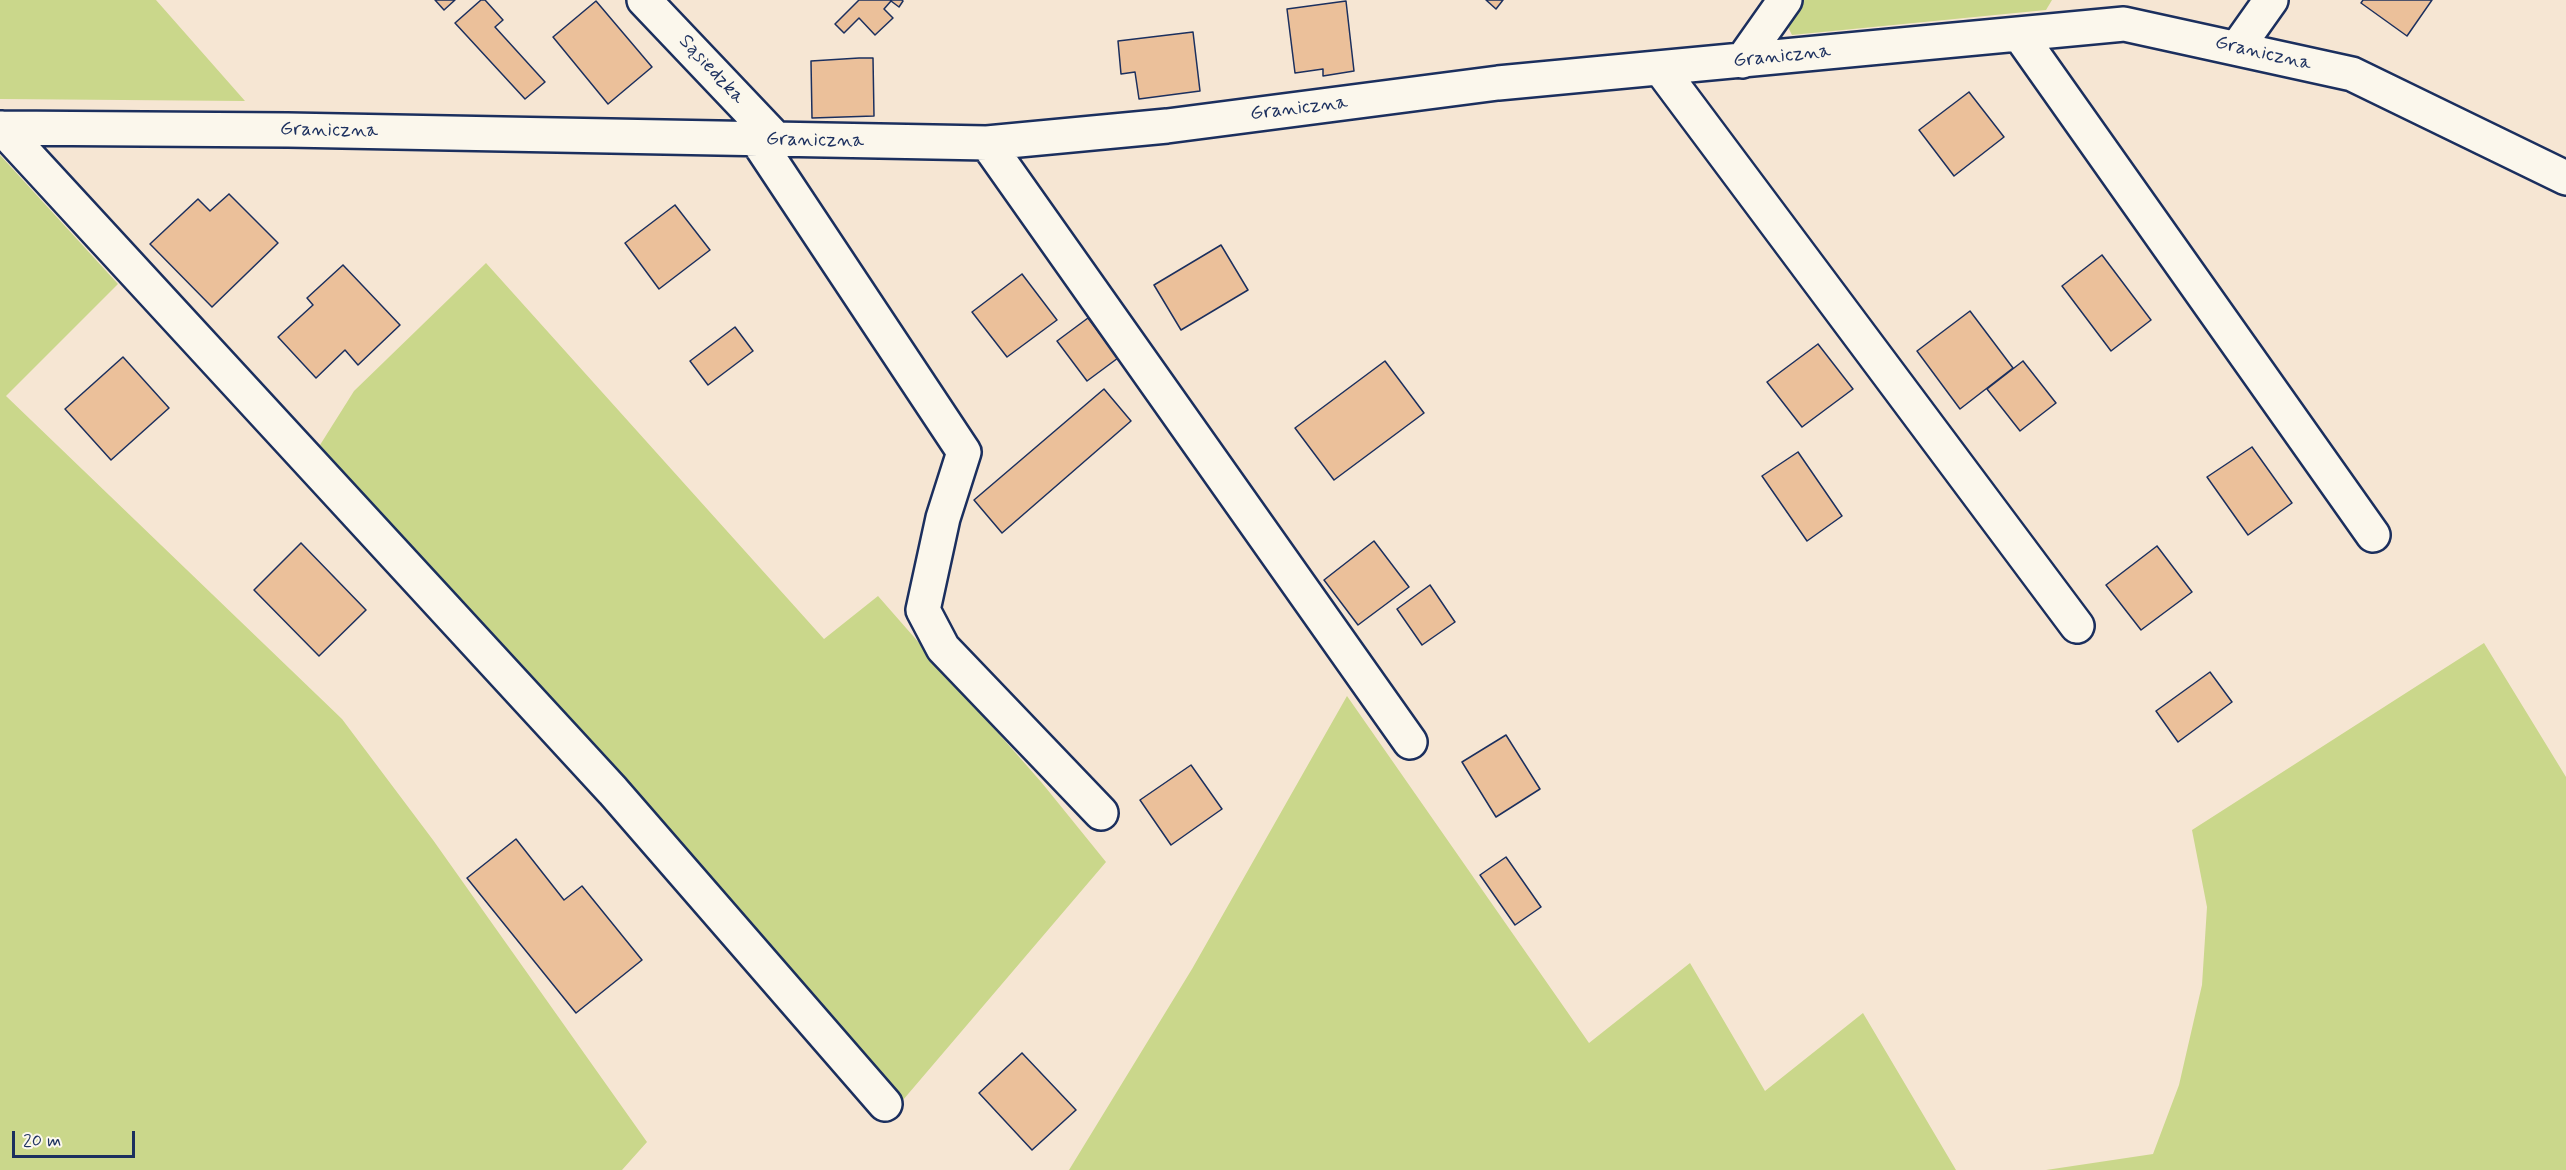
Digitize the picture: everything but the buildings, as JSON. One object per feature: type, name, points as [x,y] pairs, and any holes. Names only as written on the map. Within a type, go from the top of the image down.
[{"type":"street","name":"Sąsiedzka","points":[[644,0],[767,140],[964,452],[943,518],[923,610],[943,648],[1101,813]]},
{"type":"street","points":[[1742,61],[1785,0]]},
{"type":"street","points":[[2237,48],[2271,0]]},
{"type":"street","name":"Graniczna","points":[[1,128],[288,130],[987,143],[1167,126],[1498,83],[2124,24],[2352,74],[2566,178]]},
{"type":"street","points":[[2019,34],[2373,535]]},
{"type":"street","points":[[1659,69],[2077,626]]},
{"type":"street","points":[[1,128],[613,791],[885,1104]]},
{"type":"street","points":[[987,143],[1410,742]]},
{"type":"green space","points":[[0,0],[156,0],[245,101],[0,99]]},
{"type":"green space","points":[[1800,0],[2052,0],[2046,10],[1792,35],[1785,21]]},
{"type":"green space","points":[[0,155],[118,284],[6,396],[342,719],[433,840],[647,1142],[622,1170],[0,1170]]},
{"type":"green space","points":[[486,263],[824,639],[878,596],[1042,783],[1106,862],[903,1100],[456,611],[320,445],[354,391]]},
{"type":"green space","points":[[2484,643],[2566,777],[2566,1170],[2046,1170],[2153,1154],[2179,1085],[2202,985],[2207,907],[2192,830]]},
{"type":"green space","points":[[1347,696],[1589,1043],[1690,963],[1765,1091],[1863,1013],[1956,1170],[1069,1170],[1192,969]]}]
